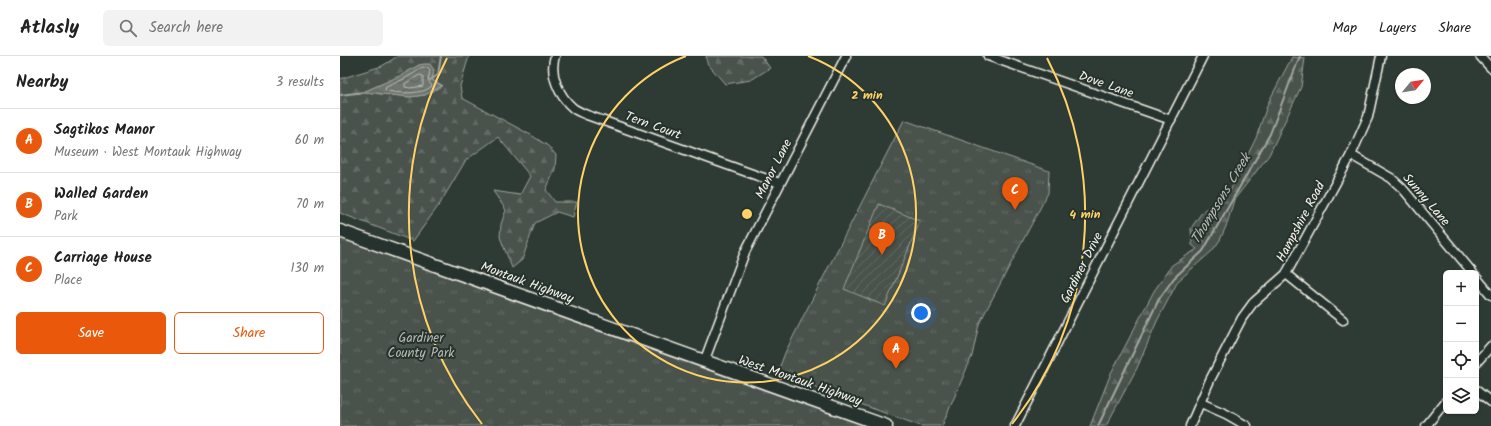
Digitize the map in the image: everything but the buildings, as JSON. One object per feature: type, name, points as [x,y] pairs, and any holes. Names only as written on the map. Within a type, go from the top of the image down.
[{"type":"main road","name":"Montauk Highway","points":[[340,231],[704,362]]},
{"type":"main road","name":"West Montauk Highway","points":[[704,362],[886,426]]},
{"type":"street","name":"Tern Court","points":[[556,56],[554,62],[555,77],[558,88],[564,99],[574,109],[587,115],[780,183]]},
{"type":"street","name":"Manor Lane","points":[[704,362],[745,252],[846,56]]},
{"type":"street","name":"Dove Lane","points":[[988,56],[1171,120]]},
{"type":"street","name":"Gardiner Drive","points":[[1015,426],[1203,56]]},
{"type":"street","name":"Hampshire Road","points":[[1190,426],[1231,338],[1242,318],[1254,303],[1286,274],[1351,155],[1368,117],[1381,56]]},
{"type":"street","points":[[1480,56],[1491,68]]},
{"type":"street","name":"Sunny Lane","points":[[1351,155],[1391,178],[1403,189],[1470,270]]},
{"type":"street","points":[[1286,274],[1343,320]]},
{"type":"street","points":[[1479,281],[1491,295]]},
{"type":"street","points":[[1479,360],[1491,346]]},
{"type":"street","points":[[1479,392],[1491,402]]},
{"type":"street","points":[[1200,403],[1226,414],[1247,426]]},
{"type":"street","points":[[1426,426],[1443,405]]},
{"type":"green space","points":[[398,56],[469,56],[460,86],[462,98],[531,135],[548,146],[556,155],[555,169],[546,190],[555,202],[577,202],[573,217],[557,212],[535,223],[522,260],[512,268],[500,237],[501,224],[506,210],[493,191],[520,195],[530,176],[498,137],[466,160],[439,205],[413,241],[340,213],[340,79],[382,66]],"holes":[[[419,65],[434,70],[432,80],[442,85],[425,95],[410,97],[364,92],[402,75]]]},
{"type":"green space","points":[[706,56],[761,56],[770,68],[751,80],[725,84],[707,63]]},
{"type":"green space","points":[[1292,57],[1305,58],[1301,87],[1269,155],[1234,200],[1227,224],[1220,240],[1212,251],[1178,281],[1157,321],[1137,368],[1106,426],[1090,426],[1111,373],[1154,291],[1172,265],[1197,249],[1192,245],[1191,228],[1203,211],[1230,191],[1256,138],[1268,103]]},
{"type":"green space","points":[[904,120],[1049,171],[1048,193],[979,324],[972,356],[942,426],[921,426],[777,374],[785,353],[804,315]]},
{"type":"green space","points":[[879,204],[920,221],[885,306],[844,289]]},
{"type":"green space","name":"Gardiner County Park","points":[[340,231],[886,426],[340,426]]},
{"type":"water","points":[[430,64],[434,70],[432,80],[442,86],[425,95],[410,97],[363,92],[402,75],[419,65]]},
{"type":"waterway","points":[[430,80],[438,75],[441,56]]},
{"type":"waterway","name":"Thompsons Creek","points":[[1098,426],[1159,299],[1174,278],[1203,251],[1270,134],[1300,56]]},
{"type":"waterway","points":[[340,95],[365,92]]},
{"type":"place","name":"Carriage House","points":[[1015,210]]},
{"type":"place","name":"Walled Garden","points":[[882,255]]},
{"type":"place","name":"Sagtikos Manor","points":[[896,369]]}]
